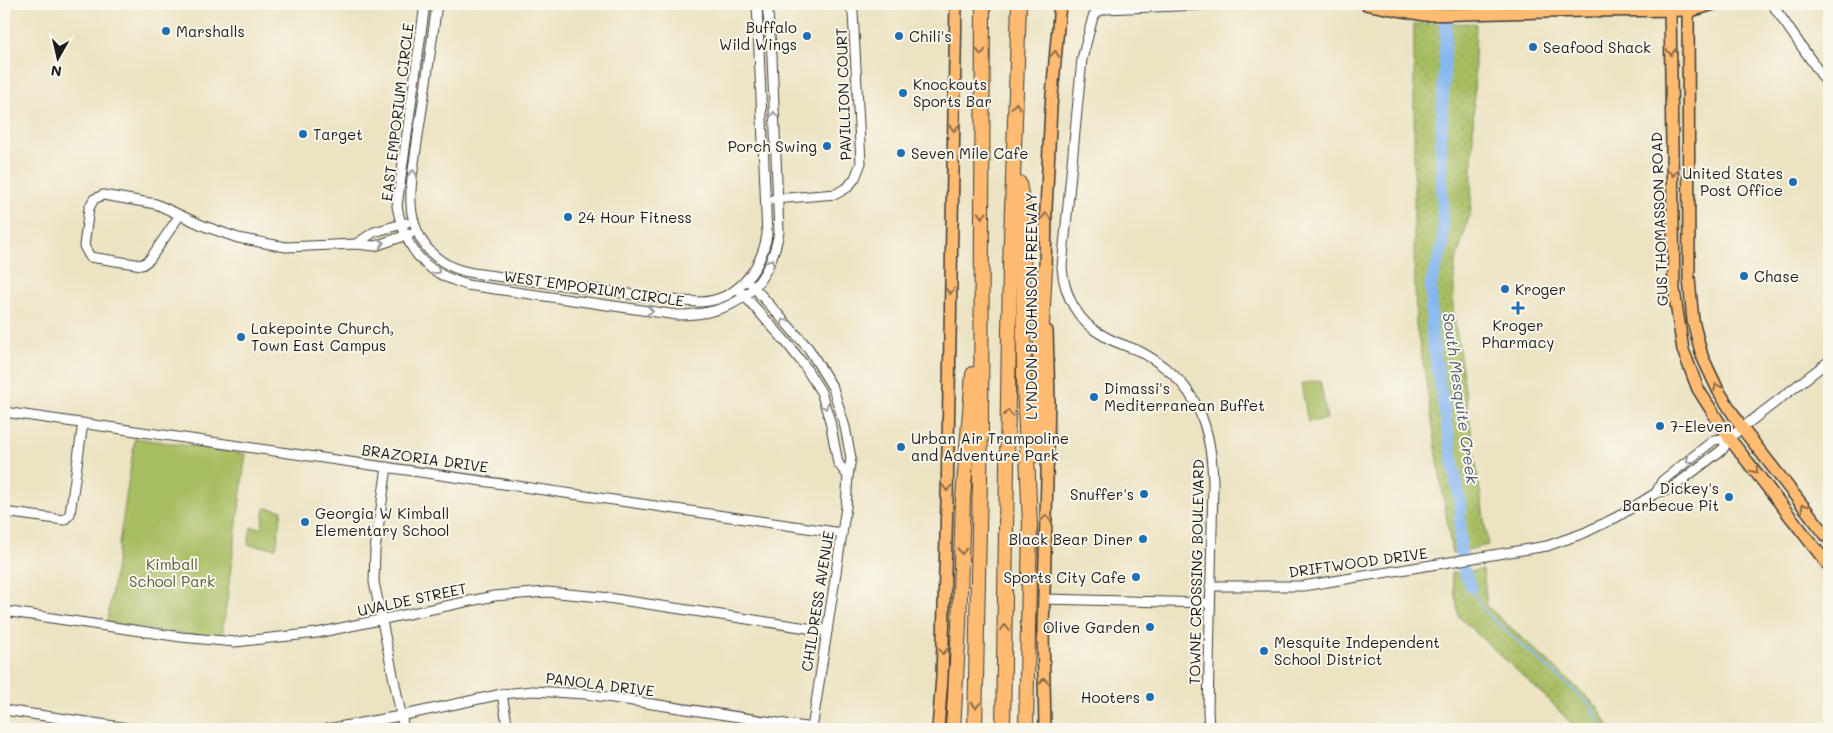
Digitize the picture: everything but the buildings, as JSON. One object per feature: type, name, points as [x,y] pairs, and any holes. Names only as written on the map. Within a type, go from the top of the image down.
[{"type":"highway","points":[[975,729],[981,428],[983,4]]},
{"type":"highway","name":"LYNDON B JOHNSON FREEWAY","points":[[1003,729],[1010,267],[1019,4]]},
{"type":"highway","points":[[1014,155],[1023,206],[1024,382],[1030,526],[1026,729]]},
{"type":"highway","points":[[1029,506],[1035,459],[1045,268]]},
{"type":"highway","points":[[953,729],[959,627],[963,498],[974,364],[981,329]]},
{"type":"main road","points":[[938,729],[942,677],[947,502],[956,4]]},
{"type":"main road","name":"LYNDON B JOHNSON FREEWAY","points":[[1045,729],[1043,599],[1049,401],[1045,268],[1051,107],[1060,4]]},
{"type":"main road","points":[[1366,4],[1425,15],[1554,8],[1703,8],[1714,4]]},
{"type":"main road","name":"GUS THOMASSON ROAD","points":[[1670,7],[1674,290],[1683,350],[1698,389],[1729,438],[1829,566]]},
{"type":"main road","name":"GUS THOMASSON ROAD","points":[[1688,7],[1690,301],[1702,356],[1718,390],[1742,428],[1829,539]]},
{"type":"main road","points":[[1674,255],[1689,255]]},
{"type":"main road","points":[[1683,350],[1700,346]]},
{"type":"street","name":"EAST EMPORIUM CIRCLE","points":[[401,224],[397,206],[424,4]]},
{"type":"street","name":"EAST EMPORIUM CIRCLE","points":[[414,221],[412,179],[437,4]]},
{"type":"street","name":"WEST EMPORIUM CIRCLE","points":[[414,221],[422,242],[431,254],[450,267],[473,273],[681,301],[701,302],[726,295],[738,288],[760,262],[768,235],[757,4]]},
{"type":"street","name":"WEST EMPORIUM CIRCLE","points":[[401,224],[405,236],[419,257],[441,275],[467,285],[677,315],[698,315],[718,310],[744,296],[766,272],[775,252],[779,232],[767,4]]},
{"type":"street","name":"PAVILLION COURT","points":[[766,200],[836,194],[848,187],[856,178],[860,163],[853,12],[848,4]]},
{"type":"street","name":"TOWNE CROSSING BOULEVARD","points":[[1209,729],[1212,462],[1208,436],[1198,408],[1186,390],[1165,368],[1140,352],[1104,337],[1084,320],[1076,310],[1065,288],[1062,267],[1082,59],[1093,18],[1097,12],[1105,9],[1223,4]]},
{"type":"street","points":[[1772,4],[1829,86]]},
{"type":"street","points":[[423,16],[435,18]]},
{"type":"street","points":[[761,95],[773,94]]},
{"type":"street","points":[[407,127],[419,129]]},
{"type":"street","points":[[180,214],[150,260],[142,265],[90,257],[84,246],[89,208],[94,198],[103,195],[156,204],[238,238],[286,247],[356,244],[375,246],[418,232]]},
{"type":"street","points":[[356,244],[374,232],[414,221]]},
{"type":"street","points":[[514,292],[516,279]]},
{"type":"street","name":"CHILDRESS AVENUE","points":[[747,279],[814,357],[833,388],[845,427],[851,458],[846,506],[812,729]]},
{"type":"street","points":[[738,288],[803,363],[821,392],[830,421],[838,462],[848,476]]},
{"type":"street","points":[[602,304],[604,291]]},
{"type":"street","points":[[803,363],[814,357]]},
{"type":"street","points":[[1729,438],[1829,361]]},
{"type":"street","name":"BRAZORIA DRIVE","points":[[4,412],[842,533]]},
{"type":"street","points":[[4,512],[64,520],[67,518],[70,514],[83,423]]},
{"type":"street","name":"DRIFTWOOD DRIVE","points":[[1210,586],[1303,586],[1547,546],[1563,541],[1617,517],[1656,493],[1669,490],[1723,449],[1729,438]]},
{"type":"street","points":[[387,467],[375,550],[374,582],[404,729]]},
{"type":"street","name":"UVALDE STREET","points":[[4,612],[181,638],[235,642],[308,634],[494,596],[547,592],[601,597],[827,631]]},
{"type":"street","points":[[1043,599],[1210,603]]},
{"type":"street","name":"PANOLA DRIVE","points":[[327,729],[400,716],[502,694],[533,691],[586,694],[812,729]]},
{"type":"street","points":[[502,694],[508,729]]},
{"type":"street","points":[[4,710],[135,729]]},
{"type":"street","points":[[62,729],[64,719]]},
{"type":"green space","points":[[1476,23],[1471,210],[1455,265],[1453,308],[1488,545],[1452,554],[1416,326],[1414,24]]},
{"type":"green space","points":[[1320,380],[1327,419],[1308,422],[1301,384]]},
{"type":"green space","name":"Kimball School Park","points":[[135,438],[246,454],[222,637],[107,623]]},
{"type":"green space","points":[[265,508],[282,510],[276,548],[248,545],[251,527],[262,528]]},
{"type":"green space","points":[[1483,570],[1487,606],[1598,707],[1610,729],[1576,729],[1553,704],[1459,617],[1451,573]]},
{"type":"waterway","name":"South Mesquite Creek","points":[[1447,4],[1441,140],[1443,245],[1431,284],[1432,337],[1460,503],[1460,547],[1464,571],[1471,587]]},
{"type":"waterway","points":[[1471,587],[1485,612],[1590,705],[1604,729]]},
{"type":"place","name":"Marshalls","points":[[166,31]]},
{"type":"place","name":"Buffalo Wild Wings","points":[[807,36]]},
{"type":"place","name":"Chili's","points":[[899,36]]},
{"type":"place","name":"Seafood Shack","points":[[1533,47]]},
{"type":"place","name":"Knockouts Sports Bar","points":[[903,93]]},
{"type":"place","name":"Target","points":[[303,134]]},
{"type":"place","name":"Porch Swing","points":[[827,146]]},
{"type":"place","name":"Seven Mile Cafe","points":[[901,153]]},
{"type":"place","name":"United States Post Office","points":[[1793,182]]},
{"type":"place","name":"24 Hour Fitness","points":[[568,217]]},
{"type":"place","name":"Chase","points":[[1744,276]]},
{"type":"place","name":"Kroger","points":[[1505,289]]},
{"type":"place","name":"Kroger Pharmacy","points":[[1518,308]]},
{"type":"place","name":"Lakepointe Church, Town East Campus","points":[[241,337]]},
{"type":"place","name":"Dimassi's Mediterranean Buffet","points":[[1094,397]]},
{"type":"place","name":"7-Eleven","points":[[1660,426]]},
{"type":"place","name":"Urban Air Trampoline and Adventure Park","points":[[901,447]]},
{"type":"place","name":"Snuffer's","points":[[1144,494]]},
{"type":"place","name":"Dickey's Barbecue Pit","points":[[1729,497]]},
{"type":"place","name":"Georgia W Kimball Elementary School","points":[[305,522]]},
{"type":"place","name":"Black Bear Diner","points":[[1143,539]]},
{"type":"place","name":"Sports City Cafe","points":[[1136,577]]},
{"type":"place","name":"Olive Garden","points":[[1150,627]]},
{"type":"place","name":"Mesquite Independent School District","points":[[1264,651]]},
{"type":"place","name":"Hooters","points":[[1150,697]]}]
